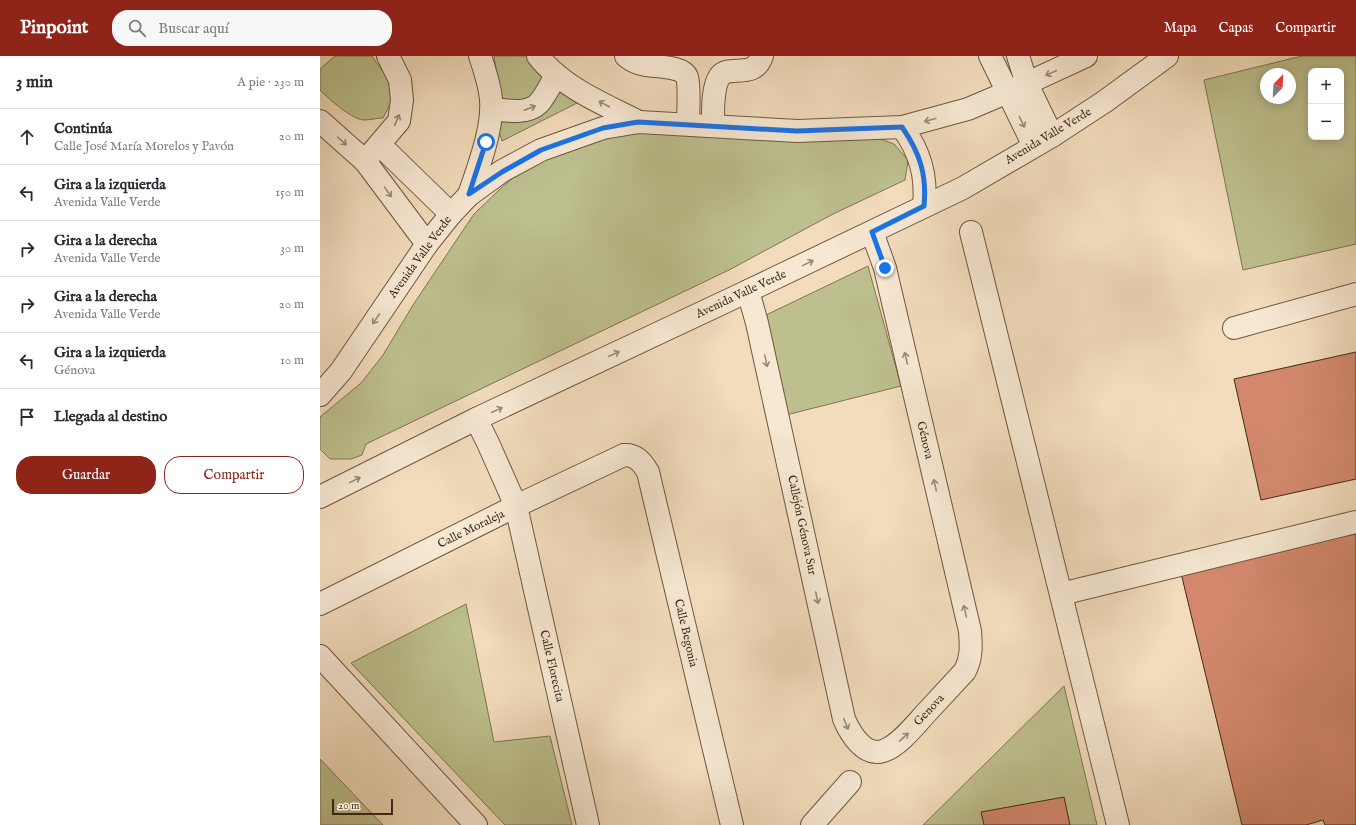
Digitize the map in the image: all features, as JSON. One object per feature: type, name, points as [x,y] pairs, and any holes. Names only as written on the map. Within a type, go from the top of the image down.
[{"type":"street","points":[[365,161],[399,121],[402,100],[400,80],[388,56]]},
{"type":"street","points":[[469,194],[486,142],[492,109],[491,93],[480,56]]},
{"type":"street","points":[[538,56],[556,75],[567,83],[638,122]]},
{"type":"street","points":[[626,56],[633,61],[645,65],[676,69],[685,73],[687,77],[688,124]]},
{"type":"street","points":[[712,126],[717,82],[721,75],[728,72],[750,70],[756,65],[762,56]]},
{"type":"street","points":[[990,56],[1018,88],[1043,141]]},
{"type":"street","points":[[1018,56],[1018,88]]},
{"type":"street","name":"Avenida Valle Verde","points":[[323,388],[341,371],[427,244],[469,194],[502,172],[541,150],[603,128],[638,122],[797,131],[902,127],[968,109],[1018,88],[1086,56]]},
{"type":"street","name":"Avenida Valle Verde","points":[[321,495],[476,419],[963,188],[1043,141],[1104,102],[1167,56]]},
{"type":"street","points":[[492,109],[520,111],[530,109],[537,104],[556,75]]},
{"type":"street","points":[[320,120],[365,161],[427,244]]},
{"type":"street","points":[[902,127],[915,147],[920,159],[925,182],[924,206]]},
{"type":"street","points":[[380,145],[451,214]]},
{"type":"street","name":"Génova","points":[[872,232],[885,268],[970,631],[972,650]]},
{"type":"street","points":[[971,232],[1118,825]]},
{"type":"street","name":"Callejón Génova Sur","points":[[748,291],[757,323],[844,719],[849,732],[857,742],[870,750]]},
{"type":"street","points":[[1234,328],[1356,294]]},
{"type":"street","name":"Calle Florecita","points":[[476,419],[516,506],[588,825]]},
{"type":"street","name":"Calle Begonia","points":[[624,455],[630,454],[644,465],[648,472],[732,825]]},
{"type":"street","name":"Calle Moraleja","points":[[320,604],[516,506],[624,455]]},
{"type":"street","points":[[1061,594],[1356,522]]},
{"type":"street","name":"Genova","points":[[870,750],[882,752],[891,748],[904,737],[965,671],[969,663],[972,650]]},
{"type":"street","points":[[320,656],[476,825]]},
{"type":"street","points":[[812,825],[850,782]]},
{"type":"green space","points":[[335,56],[372,56],[394,85],[391,103],[383,118],[364,120],[359,119],[340,108],[320,90],[320,69]]},
{"type":"green space","points":[[494,56],[537,56],[579,102],[502,141],[496,121],[501,99]]},
{"type":"green space","points":[[1302,56],[1356,56],[1356,244],[1243,270],[1204,80]]},
{"type":"green space","points":[[631,133],[878,138],[894,144],[908,160],[905,180],[833,214],[729,270],[366,444],[362,455],[351,459],[330,459],[320,449],[320,417],[361,383],[383,355],[413,305],[474,214],[534,159],[595,137]]},
{"type":"green space","points":[[868,266],[901,386],[782,416],[764,316]]},
{"type":"green space","points":[[466,604],[494,742],[550,736],[572,825],[505,825],[351,663]]},
{"type":"green space","points":[[1064,686],[1097,825],[923,825]]},
{"type":"green space","points":[[320,759],[383,825],[320,825]]},
{"type":"building","points":[[1356,352],[1356,479],[1261,500],[1234,379]]},
{"type":"building","points":[[1356,534],[1356,825],[1325,825],[1323,820],[1306,825],[1242,825],[1180,569]]},
{"type":"building","points":[[1064,797],[1070,825],[984,825],[981,812]]},
{"type":"route","points":[[486,142],[469,194],[502,172],[541,150],[603,128],[638,122],[797,131],[902,127],[915,147],[920,159],[925,182],[924,206],[872,232],[885,268]]}]
